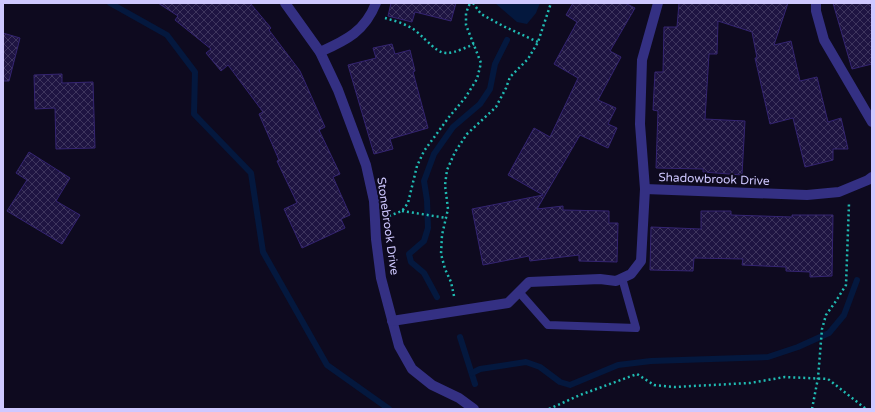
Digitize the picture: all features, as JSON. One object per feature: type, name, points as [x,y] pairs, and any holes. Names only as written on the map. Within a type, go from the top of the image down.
[{"type":"street","name":"Stonebrook Drive","points":[[285,3],[320,52],[338,90],[366,166],[374,201],[376,239],[382,278],[399,346],[412,369],[432,385],[459,398],[474,409]]},
{"type":"street","points":[[320,52],[342,42],[358,32],[366,23],[376,3]]},
{"type":"street","name":"Shadowbrook Drive","points":[[658,3],[642,60],[640,124],[645,190],[807,195],[839,192],[872,177]]},
{"type":"street","points":[[816,3],[816,11],[824,40],[872,122]]},
{"type":"street","points":[[392,321],[508,303],[529,282],[600,279],[616,281],[631,274],[641,261],[645,190]]},
{"type":"lane","points":[[519,292],[548,325],[636,328],[622,278]]},
{"type":"path","points":[[375,220],[391,216],[402,211],[408,203],[417,166],[424,151],[465,98],[477,79],[481,63],[466,25],[466,13],[470,3]]},
{"type":"path","points":[[473,3],[481,14],[538,42]]},
{"type":"path","points":[[456,311],[454,293],[451,282],[444,269],[441,254],[442,235],[448,209],[445,185],[447,170],[455,152],[467,134],[496,107],[510,77],[528,59],[538,42],[551,3]]},
{"type":"path","points":[[371,14],[402,23],[415,31],[428,44],[438,51],[448,54],[457,52],[474,44]]},
{"type":"path","points":[[812,409],[818,378],[822,329],[826,315],[846,285],[849,205],[852,186]]},
{"type":"path","points":[[402,211],[447,218]]},
{"type":"path","points":[[549,409],[580,395],[637,374],[654,385],[674,387],[750,383],[785,377],[828,379],[866,409]]},
{"type":"water","points":[[495,3],[540,3],[536,13],[527,24],[517,22]]},
{"type":"building","points":[[158,3],[250,3],[271,28],[269,30],[300,71],[325,127],[319,130],[340,174],[333,177],[350,215],[341,219],[345,228],[302,248],[284,209],[297,203],[277,161],[279,160],[259,114],[263,112],[228,65],[221,71],[206,53],[211,49],[175,20],[178,16]]},
{"type":"building","points":[[391,3],[456,3],[451,21],[415,12],[412,22],[388,16]]},
{"type":"building","points":[[573,3],[625,3],[635,8],[610,51],[621,57],[598,100],[616,108],[608,124],[617,128],[608,148],[580,135],[537,209],[563,206],[563,210],[609,211],[609,223],[618,223],[617,262],[579,261],[579,255],[530,261],[529,256],[483,265],[472,209],[543,195],[508,175],[534,128],[550,137],[578,78],[554,64],[577,22],[566,15]]},
{"type":"building","points":[[679,3],[788,3],[774,45],[791,41],[800,81],[817,77],[828,122],[841,118],[848,149],[833,149],[833,160],[805,167],[793,118],[770,124],[755,58],[757,58],[752,32],[718,21],[717,54],[709,54],[705,119],[745,121],[742,175],[703,172],[703,169],[656,168],[658,111],[653,110],[655,72],[663,72],[664,27],[677,27]]},
{"type":"building","points":[[833,3],[872,3],[872,64],[852,69]]},
{"type":"building","points":[[3,33],[20,38],[9,81],[3,81]]},
{"type":"building","points":[[392,44],[395,54],[410,50],[415,71],[413,72],[428,128],[390,139],[393,149],[374,154],[348,65],[376,58],[373,48]]},
{"type":"building","points":[[62,74],[62,83],[93,82],[95,148],[56,149],[55,108],[35,109],[34,75]]},
{"type":"building","points":[[29,152],[70,178],[56,201],[80,215],[62,244],[7,211],[27,180],[16,173]]},
{"type":"building","points":[[701,211],[731,211],[731,215],[792,217],[792,215],[833,215],[832,276],[810,277],[810,272],[786,271],[786,267],[742,265],[743,259],[694,258],[693,271],[650,270],[651,227],[701,229]]},
{"type":"waterway","points":[[110,3],[167,35],[195,72],[194,114],[251,173],[263,252],[327,365],[389,409]]},
{"type":"waterway","points":[[437,297],[424,273],[411,262],[409,254],[424,241],[428,228],[427,200],[424,181],[434,154],[453,127],[480,104],[490,89],[495,64],[507,40]]},
{"type":"waterway","points":[[472,373],[480,369],[526,362],[540,367],[560,382],[570,385],[618,365],[651,361],[768,357],[798,347],[829,333],[844,315],[857,280]]},
{"type":"waterway","points":[[460,337],[475,384]]}]
